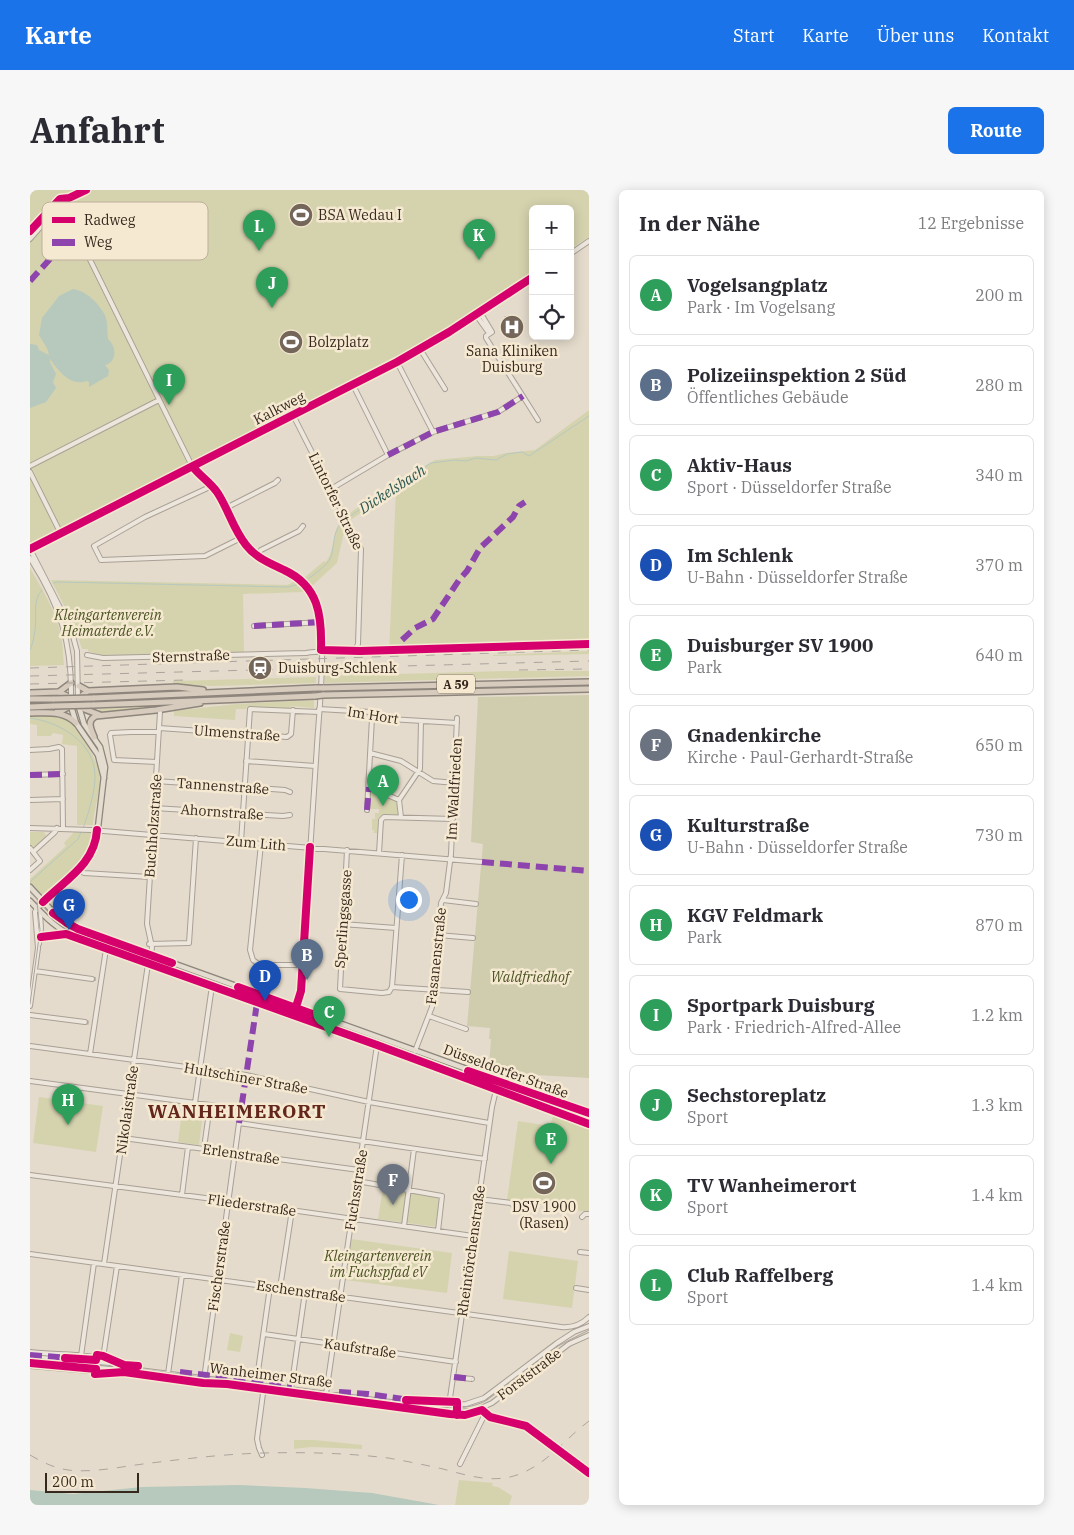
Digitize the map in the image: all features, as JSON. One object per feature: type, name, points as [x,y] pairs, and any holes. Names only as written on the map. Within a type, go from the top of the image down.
[{"type":"highway","name":"A 59","points":[[30,699],[316,688],[589,682]]},
{"type":"highway","points":[[30,693],[58,692],[71,683]]},
{"type":"highway","points":[[78,686],[88,691]]},
{"type":"highway","points":[[54,713],[65,710],[78,697],[88,691],[177,687],[211,692]]},
{"type":"highway","name":"A 59","points":[[30,707],[323,695],[589,690]]},
{"type":"highway","points":[[58,692],[79,707],[100,715]]},
{"type":"highway","name":"A 59","points":[[158,711],[211,700]]},
{"type":"highway","points":[[94,737],[90,723],[94,717],[158,711]]},
{"type":"highway","points":[[30,713],[54,713],[66,716],[76,723]]},
{"type":"main road","points":[[72,702],[76,723],[98,755],[104,781]]},
{"type":"main road","points":[[38,910],[43,902],[79,870],[91,854],[95,843],[106,771],[103,756],[94,737],[82,720],[79,707]]},
{"type":"main road","name":"Düsseldorfer Straße","points":[[30,887],[54,914],[78,929],[589,1113]]},
{"type":"main road","name":"Düsseldorfer Straße","points":[[30,901],[52,924],[66,934],[377,1045],[589,1124]]},
{"type":"street","points":[[30,239],[42,226]]},
{"type":"street","points":[[574,251],[589,241]]},
{"type":"street","points":[[91,260],[188,460],[212,486],[226,508],[241,538],[256,555],[293,574],[303,582],[317,604],[321,622],[319,710],[301,990],[292,1016]]},
{"type":"street","name":"Kalkweg","points":[[30,549],[397,362],[529,280]]},
{"type":"street","points":[[478,313],[491,332],[486,338],[538,420]]},
{"type":"street","points":[[420,349],[445,389]]},
{"type":"street","points":[[397,362],[432,432]]},
{"type":"street","points":[[353,384],[388,454]]},
{"type":"street","points":[[331,490],[388,454],[432,432],[498,412],[523,396]]},
{"type":"street","points":[[30,466],[158,400]]},
{"type":"street","name":"Lintorfer Straße","points":[[293,416],[362,552],[358,644],[355,650]]},
{"type":"street","points":[[30,472],[61,534]]},
{"type":"street","points":[[226,508],[278,480]]},
{"type":"street","points":[[212,486],[144,517],[94,546],[101,560],[205,556],[241,538]]},
{"type":"street","points":[[256,555],[261,550],[303,526]]},
{"type":"street","points":[[30,549],[71,629],[77,650],[79,707]]},
{"type":"street","points":[[30,558],[62,620],[68,643],[72,702]]},
{"type":"street","points":[[254,626],[321,622]]},
{"type":"street","name":"Sternstraße","points":[[87,655],[103,658],[355,650]]},
{"type":"street","points":[[241,842],[250,709],[319,710]]},
{"type":"street","name":"Ulmenstraße","points":[[157,762],[114,760],[110,734],[158,730],[290,736],[293,710]]},
{"type":"street","name":"Im Hort","points":[[319,710],[370,712],[372,718],[457,721]]},
{"type":"street","name":"Buchholzstraße","points":[[150,955],[147,924],[157,762],[158,711]]},
{"type":"street","points":[[366,810],[372,718]]},
{"type":"street","points":[[401,817],[399,800],[419,772],[421,721]]},
{"type":"street","name":"Im Waldfrieden","points":[[450,860],[457,721]]},
{"type":"street","points":[[30,750],[49,750],[59,747],[62,749],[63,828]]},
{"type":"street","points":[[370,753],[393,758],[433,782],[455,783]]},
{"type":"street","points":[[246,761],[315,766]]},
{"type":"street","points":[[412,768],[420,762]]},
{"type":"street","points":[[30,775],[63,774]]},
{"type":"street","name":"Tannenstraße","points":[[156,781],[290,792]]},
{"type":"street","points":[[368,787],[399,800]]},
{"type":"street","points":[[30,800],[63,799]]},
{"type":"street","name":"Ahornstraße","points":[[154,808],[290,815]]},
{"type":"street","points":[[379,853],[382,818],[387,816],[453,819]]},
{"type":"street","name":"Zum Lith","points":[[30,828],[86,829],[482,862]]},
{"type":"street","points":[[30,870],[40,861],[32,850],[55,832],[57,828]]},
{"type":"street","points":[[150,944],[189,943],[196,838]]},
{"type":"street","points":[[261,844],[250,950],[253,960],[257,964],[302,965]]},
{"type":"street","name":"Sperlingsgasse","points":[[347,850],[340,989],[382,993],[389,992],[392,987]]},
{"type":"street","points":[[402,855],[392,987],[468,992]]},
{"type":"street","name":"Fasanenstraße","points":[[415,1051],[432,1007],[442,900],[446,893],[450,860]]},
{"type":"street","points":[[79,870],[84,873],[150,877]]},
{"type":"street","points":[[442,900],[476,904]]},
{"type":"street","points":[[30,1006],[39,935],[35,912],[38,910]]},
{"type":"street","points":[[342,924],[396,928]]},
{"type":"street","name":"Düsseldorfer Straße","points":[[39,935],[66,934]]},
{"type":"street","points":[[438,935],[473,938]]},
{"type":"street","points":[[90,1054],[99,980],[106,949]]},
{"type":"street","name":"Nikolaistraße","points":[[104,1264],[150,955]]},
{"type":"street","points":[[35,971],[92,979]]},
{"type":"street","points":[[195,1102],[212,986]]},
{"type":"street","points":[[30,1015],[85,1022]]},
{"type":"street","points":[[429,1016],[466,1029]]},
{"type":"street","name":"Fuchsstraße","points":[[326,1394],[377,1045]]},
{"type":"street","name":"Hultschiner Straße","points":[[30,1046],[265,1078],[368,1102],[489,1123]]},
{"type":"street","points":[[30,1081],[234,1108]]},
{"type":"street","name":"Rheintörchenstraße","points":[[450,1412],[489,1123],[496,1090]]},
{"type":"street","points":[[204,1148],[210,1105]]},
{"type":"street","name":"Fischerstraße","points":[[204,1378],[239,1123],[363,1141]]},
{"type":"street","name":"Erlenstraße","points":[[123,1138],[358,1170]]},
{"type":"street","points":[[363,1141],[484,1159]]},
{"type":"street","points":[[182,1195],[188,1146]]},
{"type":"street","points":[[404,1226],[414,1149]]},
{"type":"street","name":"Fliederstraße","points":[[30,1175],[473,1236]]},
{"type":"street","points":[[357,1181],[442,1196],[438,1231]]},
{"type":"street","points":[[479,1199],[511,1203],[514,1206]]},
{"type":"street","points":[[280,1288],[292,1210]]},
{"type":"street","points":[[582,1217],[585,1214],[589,1214]]},
{"type":"street","points":[[580,1252],[589,1253]]},
{"type":"street","name":"Eschenstraße","points":[[30,1254],[561,1327]]},
{"type":"street","points":[[81,1356],[94,1263]]},
{"type":"street","points":[[103,1358],[116,1266]]},
{"type":"street","points":[[168,1374],[182,1275]]},
{"type":"street","points":[[256,1385],[270,1287]]},
{"type":"street","points":[[576,1288],[589,1290]]},
{"type":"street","points":[[290,1390],[305,1292]]},
{"type":"street","name":"Forststraße","points":[[561,1327],[573,1327],[589,1317]]},
{"type":"street","name":"Forststraße","points":[[450,1404],[466,1404],[484,1398],[564,1338],[589,1326]]},
{"type":"street","points":[[561,1327],[564,1338]]},
{"type":"street","name":"Kaufstraße","points":[[264,1334],[456,1362]]},
{"type":"street","name":"Forststraße","points":[[450,1412],[465,1412],[492,1403],[578,1338],[589,1335]]},
{"type":"street","name":"Wanheimer Straße","points":[[30,1352],[103,1358],[115,1362],[123,1368]]},
{"type":"street","name":"Wanheimer Straße","points":[[30,1357],[37,1360]]},
{"type":"street","name":"Wanheimer Straße","points":[[30,1362],[37,1360],[113,1364],[123,1368],[415,1405],[450,1412]]},
{"type":"street","name":"Wanheimer Straße","points":[[30,1366],[102,1372],[123,1368]]},
{"type":"street","points":[[454,1376],[472,1379]]},
{"type":"street","points":[[262,1455],[257,1439],[264,1386]]},
{"type":"street","name":"Wanheimer Straße","points":[[415,1405],[450,1404]]},
{"type":"street","points":[[481,1408],[490,1417],[526,1426],[589,1473]]},
{"type":"street","points":[[460,1464],[485,1414]]},
{"type":"green space","points":[[30,190],[589,190],[589,237],[574,246],[574,205],[529,205],[529,276],[394,361],[30,546]]},
{"type":"green space","points":[[589,410],[589,648],[389,654],[396,489],[349,521],[347,515],[435,460],[494,456],[535,450]]},
{"type":"green space","points":[[343,519],[348,530],[344,532],[337,563],[312,586],[304,578],[324,561],[326,562],[337,529]]},
{"type":"green space","points":[[30,568],[57,621],[62,641],[64,665],[30,666]]},
{"type":"green space","name":"Kleingartenverein Heimaterde e.V.","points":[[51,580],[287,585],[294,582],[304,592],[243,594],[244,652],[104,656],[88,651],[88,649],[82,649],[74,625]]},
{"type":"green space","points":[[589,651],[589,654],[493,656],[493,655]]},
{"type":"green space","points":[[505,671],[589,671],[589,676],[325,683],[325,676]]},
{"type":"green space","points":[[316,677],[316,683],[214,686],[173,685],[173,681]]},
{"type":"green space","name":"Waldfriedhof","points":[[589,695],[589,1078],[536,1075],[489,1067],[490,1028],[467,1026],[483,844],[471,842],[478,697]]},
{"type":"green space","points":[[314,700],[314,708],[291,706],[290,709],[247,706],[246,709],[236,709],[235,720],[174,716],[174,711],[236,704]]},
{"type":"green space","points":[[175,706],[99,713],[99,709]]},
{"type":"green space","points":[[58,715],[67,719],[78,731],[97,764],[100,783],[93,825],[77,825],[77,746],[62,744],[63,735],[53,733],[51,736],[37,736],[37,725],[30,724],[30,716]]},
{"type":"green space","points":[[370,790],[398,803],[398,815],[384,814],[378,818],[377,833],[373,833],[372,819],[375,819],[375,813],[379,813],[379,809],[368,809]]},
{"type":"green space","points":[[30,832],[44,832],[47,837],[35,848],[30,844]]},
{"type":"green space","points":[[74,832],[93,833],[87,852],[68,874],[45,894],[40,894],[30,883],[30,879],[66,846],[64,843]]},
{"type":"green space","points":[[39,1097],[103,1106],[96,1152],[33,1143]]},
{"type":"green space","points":[[183,1103],[204,1105],[199,1145],[178,1142]]},
{"type":"green space","points":[[553,1116],[589,1128],[589,1212],[507,1200],[518,1121],[550,1126]]},
{"type":"green space","points":[[383,1188],[439,1197],[437,1227],[378,1219]]},
{"type":"green space","name":"Kleingartenverein im Fuchspfad eV","points":[[351,1239],[452,1253],[447,1293],[345,1280]]},
{"type":"green space","points":[[509,1251],[578,1261],[572,1308],[503,1299]]},
{"type":"green space","points":[[230,1333],[243,1336],[240,1352],[227,1350]]},
{"type":"green space","points":[[294,1440],[315,1440],[362,1445],[362,1449],[311,1447],[294,1449]]},
{"type":"green space","points":[[459,1480],[493,1483],[492,1486],[498,1487],[512,1496],[509,1505],[455,1505]]},
{"type":"shaded area","points":[[73,289],[83,292],[92,299],[105,315],[108,339],[114,350],[114,358],[105,365],[109,370],[108,376],[89,387],[89,382],[87,381],[75,382],[70,380],[50,359],[56,374],[53,382],[56,388],[46,402],[30,408],[30,344],[37,345],[39,350],[49,355],[39,335],[42,318],[59,296]]},
{"type":"shaded area","points":[[239,1485],[372,1493],[439,1505],[30,1505],[30,1490],[73,1494],[142,1487]]},
{"type":"waterway","name":"Dickelsbach","points":[[348,518],[375,498],[431,463],[455,460],[466,461],[476,458],[496,460],[507,454],[522,452],[529,456],[589,416]]},
{"type":"waterway","name":"Dickelsbach","points":[[307,580],[323,567],[331,557],[337,528],[344,520]]},
{"type":"waterway","name":"Dickelsbach","points":[[53,583],[288,587],[296,585]]},
{"type":"waterway","name":"Dickelsbach","points":[[30,650],[35,630],[36,604],[42,590]]},
{"type":"waterway","name":"Dickelsbach","points":[[30,718],[41,720],[63,729],[82,744],[89,753],[93,763],[95,781],[83,828]]},
{"type":"waterway","name":"Dickelsbach","points":[[31,881],[78,839],[81,832]]},
{"type":"tunnel","points":[[92,979],[97,979]]},
{"type":"tunnel","points":[[85,1022],[91,1023]]},
{"type":"tram line","points":[[30,891],[55,920],[79,934],[287,1007],[589,1118]]},
{"type":"tram line","points":[[30,1004],[40,930],[37,902]]},
{"type":"tram line","points":[[30,1358],[125,1367],[419,1405],[462,1407],[479,1404],[487,1400],[558,1346],[589,1330]]},
{"type":"railway","points":[[30,668],[589,650]]},
{"type":"railway","points":[[30,676],[589,661]]},
{"type":"railway","points":[[519,670],[589,669]]},
{"type":"railway","points":[[30,684],[187,680]]},
{"type":"railway","points":[[30,1455],[58,1468],[87,1471],[234,1454],[342,1454],[388,1458],[493,1479],[510,1477],[533,1468],[589,1421]]},
{"type":"marked path","points":[[30,281],[49,260]]},
{"type":"marked path","points":[[388,455],[433,432],[498,412],[523,396]]},
{"type":"marked path","points":[[402,640],[415,628],[433,619],[467,571],[480,548],[513,517],[519,506],[525,502]]},
{"type":"marked path","points":[[254,626],[321,622]]},
{"type":"marked path","points":[[30,775],[63,774]]},
{"type":"marked path","points":[[367,810],[369,787]]},
{"type":"marked path","points":[[482,862],[589,871]]},
{"type":"marked path","points":[[239,1123],[257,1003]]},
{"type":"marked path","points":[[30,1355],[70,1358]]},
{"type":"marked path","points":[[180,1372],[292,1385]]},
{"type":"marked path","points":[[454,1377],[472,1379]]},
{"type":"marked path","points":[[339,1392],[411,1400]]},
{"type":"cycle path","points":[[57,202],[60,199],[69,198],[86,190]]},
{"type":"cycle path","points":[[30,231],[42,218]]},
{"type":"cycle path","points":[[30,549],[397,362],[449,332],[529,280]]},
{"type":"cycle path","points":[[193,467],[217,492],[241,539],[250,550],[305,584],[316,603],[319,614],[321,650],[360,651],[589,644]]},
{"type":"cycle path","points":[[43,902],[85,862],[95,842],[97,830]]},
{"type":"cycle path","points":[[296,1007],[301,991],[310,847]]},
{"type":"cycle path","points":[[53,913],[78,929],[172,963]]},
{"type":"cycle path","points":[[41,937],[66,934],[377,1045],[589,1124]]},
{"type":"cycle path","points":[[238,987],[315,1015]]},
{"type":"cycle path","points":[[468,1071],[589,1113]]},
{"type":"cycle path","points":[[65,1358],[96,1360],[97,1355],[124,1365],[138,1366]]},
{"type":"cycle path","points":[[30,1363],[96,1369],[95,1374],[124,1372],[450,1414],[465,1415],[482,1410],[490,1417],[526,1426],[589,1473]]},
{"type":"cycle path","points":[[406,1400],[457,1402],[457,1415]]},
{"type":"place","name":"BSA Wedau I","points":[[301,215]]},
{"type":"place","name":"Club Raffelberg","points":[[259,251]]},
{"type":"place","name":"TV Wanheimerort","points":[[479,260]]},
{"type":"place","name":"Sechstoreplatz","points":[[272,308]]},
{"type":"place","name":"Sana Kliniken Duisburg","points":[[512,327]]},
{"type":"place","name":"Bolzplatz","points":[[291,342]]},
{"type":"place","name":"Sportpark Duisburg","points":[[169,405]]},
{"type":"place","name":"Duisburg-Schlenk","points":[[260,668]]},
{"type":"place","name":"Vogelsangplatz","points":[[383,806]]},
{"type":"place","name":"Kulturstraße","points":[[69,930]]},
{"type":"place","name":"Polizeiinspektion 2 Süd","points":[[307,980]]},
{"type":"place","name":"Im Schlenk","points":[[265,1001]]},
{"type":"place","name":"Aktiv-Haus","points":[[329,1037]]},
{"type":"place","name":"KGV Feldmark","points":[[68,1125]]},
{"type":"place","name":"Duisburger SV 1900","points":[[551,1164]]},
{"type":"place","name":"DSV 1900 (Rasen)","points":[[544,1183]]},
{"type":"place","name":"Gnadenkirche","points":[[393,1205]]},
{"type":"district","name":"WANHEIMERORT","points":[[237,1111]]}]
